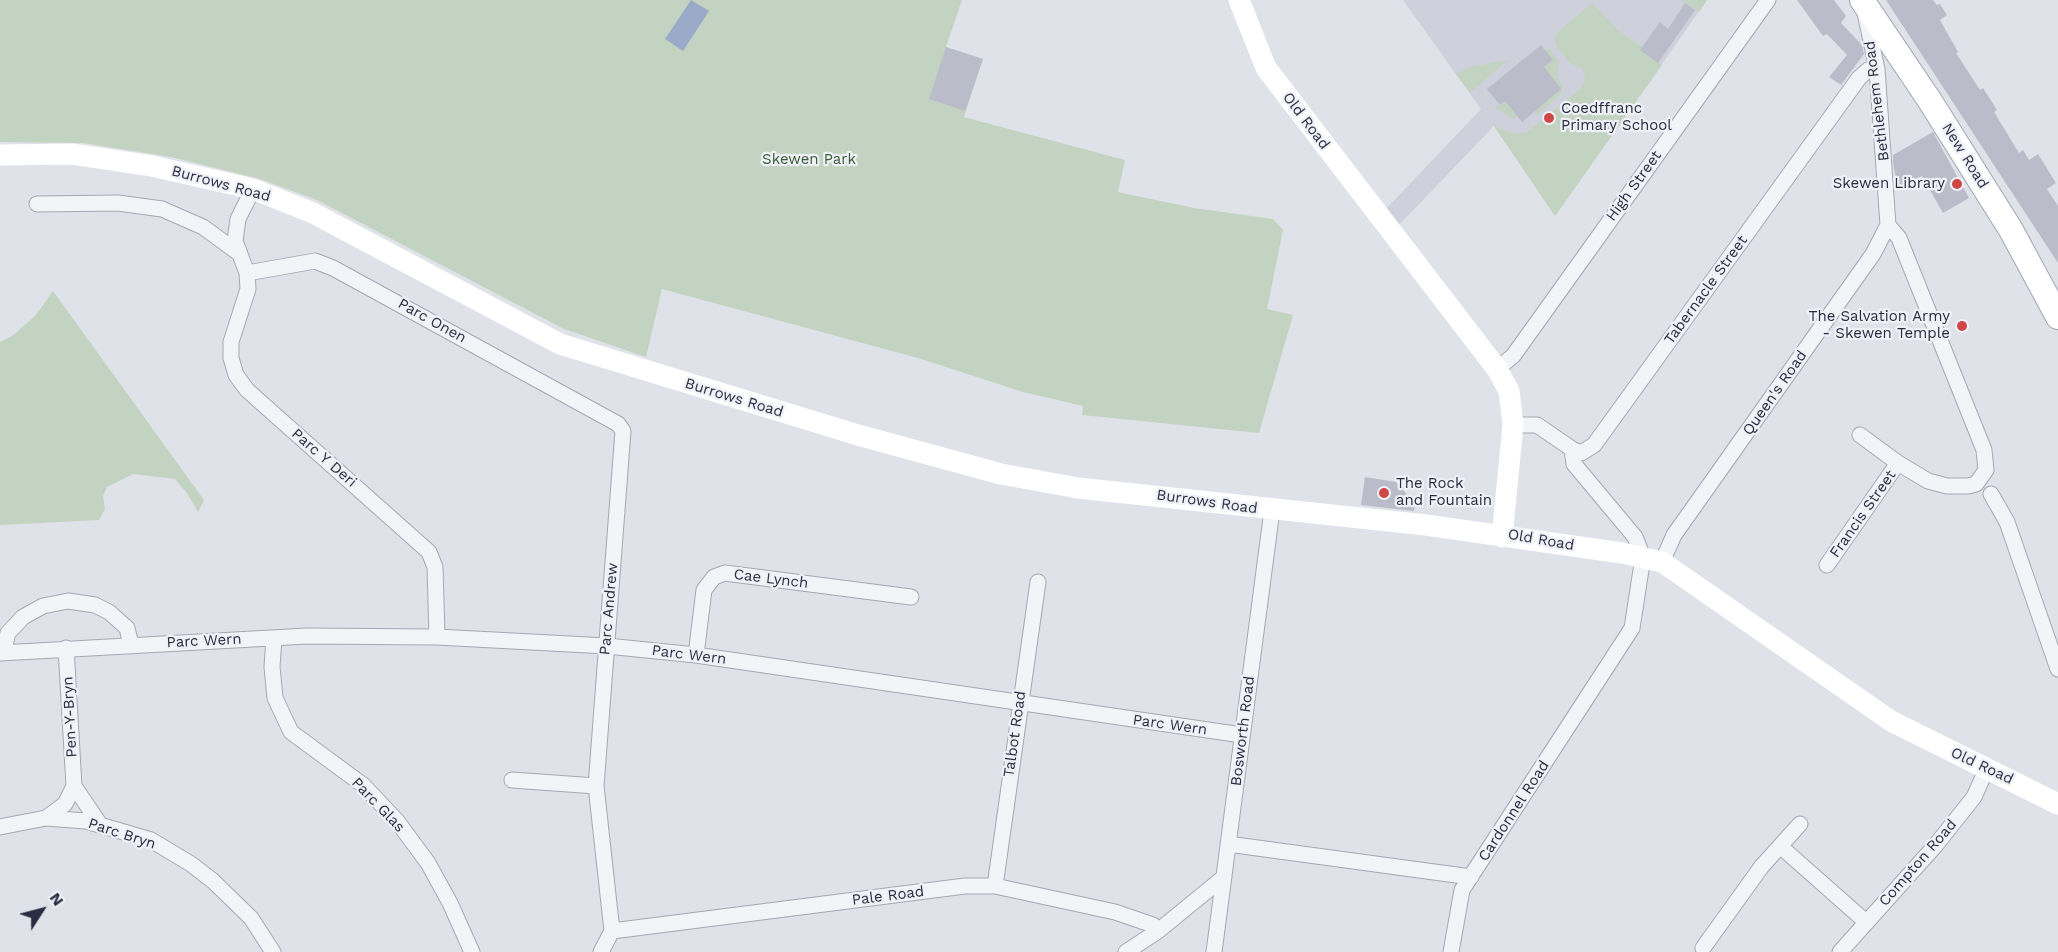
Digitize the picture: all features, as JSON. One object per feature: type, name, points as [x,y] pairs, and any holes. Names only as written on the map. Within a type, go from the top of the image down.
[{"type":"main road","name":"Old Road","points":[[1239,0],[1266,68],[1497,369],[1509,391],[1513,425],[1502,537],[1653,560],[1861,701],[1929,741],[2058,804]]},
{"type":"main road","name":"New Road","points":[[1863,0],[1930,100],[2011,230],[2058,317]]},
{"type":"main road","name":"Burrows Road","points":[[0,155],[72,153],[152,166],[253,189],[313,213],[560,344],[858,435],[1001,474],[1078,488],[1155,494],[1272,510],[1426,525],[1502,537]]},
{"type":"street","name":"High Street","points":[[1497,369],[1513,356],[1768,0]]},
{"type":"street","name":"Bethlehem Road","points":[[1863,0],[1877,69],[1888,225],[1899,238],[1984,450],[1986,470]]},
{"type":"street","name":"Tabernacle Street","points":[[1572,449],[1581,453],[1594,445],[1859,78],[1868,70],[1877,69]]},
{"type":"street","points":[[247,273],[235,241],[238,219],[253,189]]},
{"type":"street","points":[[37,204],[118,203],[162,209],[203,227],[240,254]]},
{"type":"street","name":"Queen's Road","points":[[1653,560],[1674,535],[1874,254],[1888,225]]},
{"type":"street","name":"Parc Onen","points":[[247,273],[315,261],[333,268],[618,424],[623,431]]},
{"type":"street","name":"Parc Y Deri","points":[[247,273],[248,289],[231,342],[231,358],[236,375],[247,390],[429,552],[435,567],[437,636]]},
{"type":"street","points":[[1513,425],[1537,425],[1572,449],[1574,464],[1653,560]]},
{"type":"street","name":"Parc Andrew","points":[[596,786],[623,431]]},
{"type":"street","name":"Francis Street","points":[[1860,435],[1898,463],[1928,481],[1947,486],[1968,486],[1976,484],[1986,470]]},
{"type":"street","name":"Francis Street","points":[[1827,565],[1898,463]]},
{"type":"street","points":[[1991,494],[2007,522],[2058,669]]},
{"type":"street","name":"Bosworth Road","points":[[1214,952],[1272,510]]},
{"type":"street","name":"Cardonnel Road","points":[[1228,844],[1471,877],[1632,628],[1653,560]]},
{"type":"street","name":"Cae Lynch","points":[[696,655],[704,590],[714,576],[725,573],[911,597]]},
{"type":"street","name":"Talbot Road","points":[[995,886],[1038,582]]},
{"type":"street","name":"Parc Wern","points":[[131,645],[127,628],[109,612],[95,605],[68,601],[43,606],[23,617],[8,633],[1,653],[274,638],[437,636],[607,646],[696,655],[1242,735]]},
{"type":"street","name":"Parc Glas","points":[[274,638],[272,667],[275,698],[291,732],[363,785],[398,821],[428,863],[450,903],[472,952]]},
{"type":"street","name":"Pen-Y-Bryn","points":[[66,648],[74,786]]},
{"type":"street","name":"Compton Road","points":[[1841,952],[1935,846],[1974,797],[1987,768]]},
{"type":"street","points":[[512,780],[596,786],[612,931],[601,952]]},
{"type":"street","points":[[46,818],[65,804],[74,786],[99,823]]},
{"type":"street","name":"Parc Bryn","points":[[0,827],[46,818],[99,823],[151,840],[191,864],[251,918],[273,952]]},
{"type":"street","points":[[1703,948],[1780,846],[1800,824]]},
{"type":"street","points":[[1780,846],[1866,922]]},
{"type":"street","points":[[1126,952],[1158,931],[1224,877]]},
{"type":"street","points":[[1451,952],[1458,904],[1462,890],[1471,877]]},
{"type":"street","name":"Pale Road","points":[[612,931],[965,886],[995,886],[1115,912],[1153,925],[1158,931]]},
{"type":"shaded area","name":"Coedffranc Primary School","points":[[1403,0],[1707,0],[1555,216],[1494,126],[1399,225],[1386,209],[1481,109]]},
{"type":"green space","name":"Skewen Park","points":[[0,0],[962,0],[946,47],[983,59],[964,117],[1125,160],[1118,192],[1194,208],[1273,219],[1283,230],[1267,309],[1293,315],[1259,433],[1082,415],[1083,406],[1023,392],[918,358],[662,289],[646,357],[564,329],[317,200],[260,179],[171,157],[83,143],[0,142]]},
{"type":"green space","points":[[1681,0],[1707,0],[1699,12]]},
{"type":"green space","points":[[1592,3],[1618,30],[1642,47],[1640,50],[1662,65],[1555,216],[1494,126],[1514,134],[1527,132],[1580,89],[1584,83],[1585,73],[1580,67],[1571,64],[1556,46],[1555,39],[1559,31]]},
{"type":"green space","points":[[1547,47],[1559,62],[1557,78],[1563,86],[1560,95],[1537,115],[1534,111],[1561,89],[1549,74],[1534,76],[1553,60],[1545,50]]},
{"type":"green space","points":[[1508,60],[1470,93],[1456,74],[1470,67]]},
{"type":"green space","points":[[1516,92],[1517,116],[1513,119],[1496,108]]},
{"type":"green space","points":[[53,291],[204,500],[198,512],[187,493],[175,479],[133,474],[107,487],[103,496],[105,509],[99,520],[0,525],[0,342],[12,336],[35,316]]},
{"type":"water","points":[[691,0],[709,11],[683,51],[665,39]]},
{"type":"building","points":[[1797,0],[1834,0],[1846,16],[1841,23],[1862,45],[1864,54],[1841,85],[1829,77],[1847,55],[1827,34],[1823,36]]},
{"type":"building","points":[[1886,0],[1933,0],[1937,5],[1940,4],[1947,15],[1940,20],[1958,52],[1956,53],[1980,90],[1983,88],[1997,110],[1994,112],[2019,153],[2023,150],[2029,160],[2038,154],[2056,183],[2047,189],[2058,206],[2058,263]]},
{"type":"building","points":[[1685,3],[1695,10],[1658,63],[1640,50],[1660,22],[1668,29]]},
{"type":"building","points":[[1541,45],[1553,60],[1544,67],[1561,89],[1522,122],[1505,101],[1500,105],[1487,89]]},
{"type":"building","points":[[946,47],[983,59],[965,111],[929,99]]},
{"type":"building","points":[[1933,132],[1969,198],[1943,213],[1922,176],[1898,189],[1893,163],[1893,155]]},
{"type":"building","name":"The Rock and Fountain","points":[[1365,477],[1396,482],[1415,504],[1414,511],[1361,505]]},
{"type":"place","name":"Coedffranc Primary School","points":[[1549,118]]},
{"type":"place","name":"Skewen Library","points":[[1957,184]]},
{"type":"place","name":"The Salvation Army - Skewen Temple","points":[[1962,326]]},
{"type":"place","name":"The Rock and Fountain","points":[[1384,493]]}]
